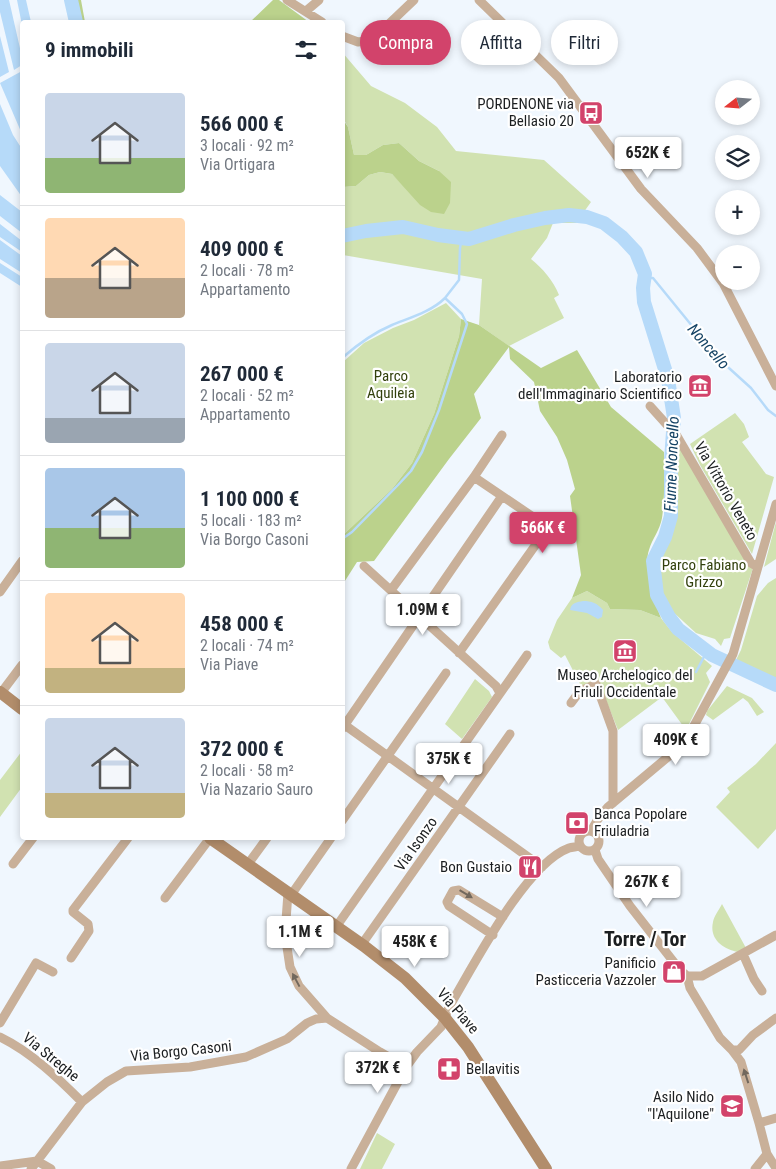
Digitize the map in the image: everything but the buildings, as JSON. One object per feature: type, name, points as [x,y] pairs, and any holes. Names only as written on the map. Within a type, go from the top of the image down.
[{"type":"street","points":[[287,0],[319,20]]},
{"type":"street","points":[[306,12],[319,0]]},
{"type":"street","points":[[345,37],[358,42],[372,40],[414,0]]},
{"type":"street","points":[[479,0],[559,78],[641,189],[697,248],[723,283],[776,386]]},
{"type":"street","name":"Via Vittorio Veneto","points":[[650,406],[677,436],[751,563],[758,567]]},
{"type":"street","points":[[391,590],[474,477],[502,435]]},
{"type":"street","points":[[459,653],[544,533],[545,528],[542,523],[474,477]]},
{"type":"street","points":[[345,723],[502,496]]},
{"type":"street","name":"Via Vittorio Veneto","points":[[580,846],[579,839],[581,835],[591,831],[598,819],[613,803],[681,746],[689,735],[733,654],[776,504]]},
{"type":"street","points":[[0,592],[20,564]]},
{"type":"street","points":[[364,566],[496,686],[500,693]]},
{"type":"street","points":[[336,927],[527,655]]},
{"type":"street","points":[[20,667],[0,692],[20,707]]},
{"type":"street","points":[[345,817],[446,673]]},
{"type":"street","points":[[570,703],[580,691],[596,684],[613,731],[613,803]]},
{"type":"street","points":[[345,727],[388,755],[542,867]]},
{"type":"street","name":"Via Isonzo","points":[[362,944],[510,734]]},
{"type":"street","points":[[591,831],[599,839],[595,850],[598,860],[638,916],[680,970],[687,976],[690,988],[711,1024],[720,1038],[732,1050],[744,1069],[767,1154],[776,1168]]},
{"type":"street","points":[[13,864],[31,840]]},
{"type":"street","points":[[71,958],[90,931],[88,924],[73,910],[126,840]]},
{"type":"street","points":[[165,898],[208,840]]},
{"type":"street","name":"Via Piave","points":[[213,840],[362,944],[405,978],[445,1018],[483,1069],[546,1169]]},
{"type":"street","points":[[248,864],[266,840]]},
{"type":"street","points":[[330,840],[290,894],[285,934],[290,967],[299,986],[326,1018],[406,1067]]},
{"type":"street","points":[[351,1169],[406,1067],[417,1052],[441,1027],[449,1007],[515,898],[542,867],[569,848],[580,846],[587,851],[595,850]]},
{"type":"street","points":[[493,934],[448,906],[447,902],[453,892],[459,890],[503,917]]},
{"type":"street","points":[[687,976],[702,976],[776,935]]},
{"type":"street","points":[[743,954],[754,979],[762,991]]},
{"type":"street","points":[[0,1022],[36,963],[53,972]]},
{"type":"street","name":"Via Borgo Casoni","points":[[31,1169],[82,1102],[106,1082],[126,1070],[190,1067],[246,1057],[287,1039],[307,1023],[316,1019],[326,1018]]},
{"type":"street","points":[[732,1050],[739,1050],[753,1035],[776,1018]]},
{"type":"street","name":"Via Streghe","points":[[0,1037],[10,1042],[56,1076],[82,1102]]},
{"type":"street","points":[[760,1123],[776,1118]]},
{"type":"street","points":[[756,1169],[767,1154]]},
{"type":"street","points":[[0,1166],[37,1161],[51,1169]]},
{"type":"green space","points":[[71,0],[81,0],[85,20],[76,20]]},
{"type":"green space","points":[[273,0],[279,0],[306,20],[252,20]]},
{"type":"green space","points":[[345,56],[371,86],[405,103],[437,127],[456,151],[544,160],[591,202],[576,223],[553,223],[547,238],[531,259],[554,284],[559,295],[554,298],[564,318],[509,346],[479,325],[482,279],[345,255],[345,187],[356,186],[369,175],[380,172],[392,174],[402,184],[439,171],[419,161],[399,143],[383,145],[366,155],[354,155],[345,122]]},
{"type":"green space","points":[[345,122],[348,127],[354,155],[366,155],[383,145],[399,143],[419,161],[439,171],[451,182],[450,203],[444,214],[431,212],[420,205],[392,174],[380,172],[369,175],[356,186],[345,187]]},
{"type":"green space","name":"Parco Aquileia","points":[[446,303],[461,319],[459,336],[434,414],[412,463],[392,489],[345,533],[345,360],[364,343],[393,328],[414,320]]},
{"type":"green space","points":[[461,319],[479,325],[541,368],[577,350],[611,407],[664,452],[662,518],[660,527],[650,546],[648,557],[650,584],[661,618],[640,610],[610,609],[607,603],[587,591],[572,598],[581,575],[570,496],[575,489],[567,460],[557,437],[540,411],[534,382],[510,359],[509,347],[474,394],[481,418],[374,561],[357,562],[345,581],[345,533],[392,489],[412,463],[434,414],[459,336]]},
{"type":"green space","points":[[735,413],[744,424],[749,437],[742,442],[766,474],[774,477],[752,554],[700,465],[690,444]]},
{"type":"green space","name":"Parco Fabiano Grizzo","points":[[676,442],[753,568],[730,638],[724,639],[721,646],[715,639],[696,633],[672,611],[658,578],[657,563],[673,529]]},
{"type":"green space","points":[[776,522],[776,559],[764,567]]},
{"type":"green space","points":[[776,578],[776,681],[735,662],[741,650],[757,596],[768,583]]},
{"type":"green space","points":[[587,591],[607,603],[610,609],[640,610],[661,618],[672,632],[712,666],[706,673],[710,682],[686,730],[662,697],[618,730],[598,680],[581,686],[565,655],[561,658],[550,649],[548,642],[557,620],[572,598]]},
{"type":"green space","points":[[475,679],[489,691],[492,697],[462,739],[445,724]]},
{"type":"green space","points":[[727,686],[752,698],[764,712],[757,716],[743,698],[713,720],[706,715],[707,711]]},
{"type":"green space","points":[[776,743],[776,829],[758,849],[716,807],[730,792],[727,788],[756,764]]},
{"type":"green space","points":[[20,754],[20,790],[0,817],[0,780]]},
{"type":"green space","points":[[722,904],[746,948],[738,952],[722,946],[713,933],[712,928],[715,915]]},
{"type":"green space","points":[[377,1133],[395,1144],[382,1169],[360,1169]]},
{"type":"water","points":[[0,0],[9,0],[20,48],[20,66],[14,70],[0,12]]},
{"type":"water","points":[[17,0],[26,0],[31,20],[21,20]]},
{"type":"water","points":[[0,36],[9,72],[0,77]]},
{"type":"water","points":[[20,72],[20,129],[0,83]]},
{"type":"water","points":[[0,104],[13,135],[20,146],[20,194],[0,166]]},
{"type":"water","points":[[0,195],[20,210],[20,231],[0,216]]},
{"type":"water","points":[[0,224],[20,239],[20,251],[0,237]]},
{"type":"water","points":[[0,240],[20,255],[20,272],[0,259]]},
{"type":"water","points":[[0,263],[20,276],[20,286],[0,273]]},
{"type":"water","points":[[583,601],[592,602],[599,606],[603,610],[602,617],[598,619],[587,613],[570,610],[573,604]]},
{"type":"waterway","name":"Fiume Noncello","points":[[71,0],[76,20]]},
{"type":"waterway","name":"Fiume Noncello","points":[[345,235],[403,227],[438,235],[469,239],[514,225],[569,215],[587,217],[604,223],[622,237],[636,252],[645,274],[644,302],[668,379],[674,418],[671,460],[671,516],[665,537],[653,561],[657,595],[678,629],[712,655],[776,685]]},
{"type":"waterway","points":[[345,537],[411,471],[422,452],[439,410],[467,324],[462,314],[445,298],[459,280],[462,238]]},
{"type":"waterway","name":"Noncello","points":[[644,278],[653,278],[719,359],[751,388],[768,410],[776,416]]},
{"type":"waterway","points":[[345,356],[372,335],[427,311],[445,298]]},
{"type":"waterway","points":[[696,672],[707,651]]},
{"type":"place","name":"PORDENONE via Bellasio 20","points":[[591,113]]},
{"type":"place","name":"Laboratorio dell'Immaginario Scientifico","points":[[700,386]]},
{"type":"place","name":"Museo Archelogico del Friuli Occidentale","points":[[625,651]]},
{"type":"place","name":"Banca Popolare Friuladria","points":[[577,823]]},
{"type":"place","name":"Bon Gustaio","points":[[530,867]]},
{"type":"place","name":"Panificio Pasticceria Vazzoler","points":[[674,972]]},
{"type":"place","name":"Bellavitis","points":[[449,1069]]},
{"type":"place","name":"Asilo Nido \"l'Aquilone\"","points":[[732,1106]]},
{"type":"district","name":"Torre / Tor","points":[[645,939]]}]
